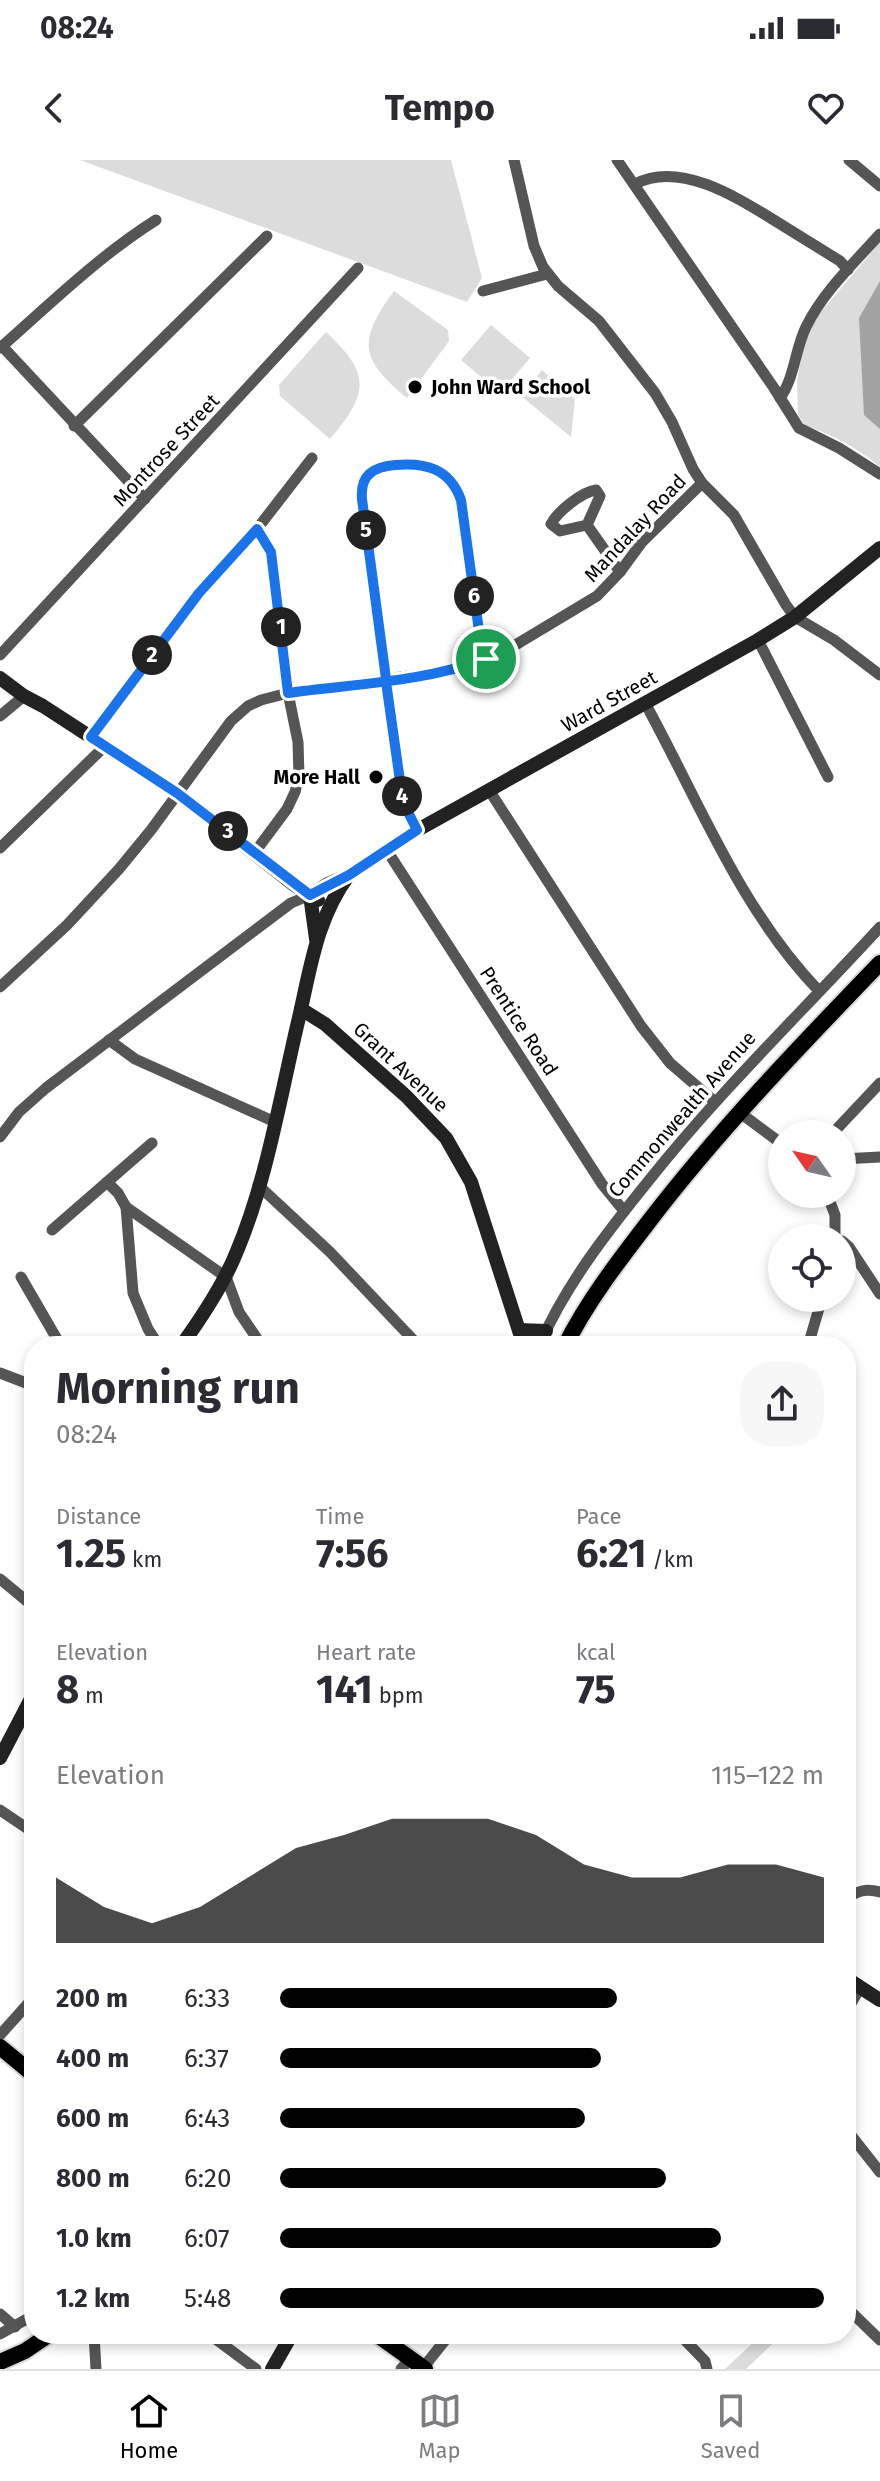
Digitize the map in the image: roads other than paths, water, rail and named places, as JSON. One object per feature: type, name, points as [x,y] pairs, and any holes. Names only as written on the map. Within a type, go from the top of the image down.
[{"type":"main road","name":"Commonwealth Avenue","points":[[570,1336],[589,1302],[629,1246],[697,1160],[880,963]]},
{"type":"main road","points":[[0,2047],[24,2067]]},
{"type":"main road","points":[[0,2362],[35,2344]]},
{"type":"main road","points":[[388,2344],[415,2366]]},
{"type":"street","points":[[514,160],[534,246],[547,274],[599,321],[655,393],[702,483],[734,515],[795,617],[834,640],[880,675]]},
{"type":"street","points":[[617,160],[799,428],[880,474]]},
{"type":"street","points":[[849,160],[880,186]]},
{"type":"street","points":[[635,184],[648,176],[665,173],[707,182],[739,198],[840,261],[848,270]]},
{"type":"street","points":[[145,499],[1,347],[122,243],[156,220]]},
{"type":"street","points":[[780,398],[786,388],[799,341],[810,319],[880,234]]},
{"type":"street","points":[[74,426],[267,236]]},
{"type":"street","name":"Montrose Street","points":[[0,655],[358,268]]},
{"type":"street","points":[[483,291],[547,274]]},
{"type":"street","points":[[91,737],[199,593],[257,529],[312,458]]},
{"type":"street","points":[[417,830],[403,802],[361,493],[364,479],[374,469],[423,464],[441,472],[455,486],[461,500],[480,638],[486,659]]},
{"type":"street","name":"Mandalay Road","points":[[0,987],[104,886],[143,840],[231,721],[248,706],[288,693],[457,669],[517,644],[590,601],[620,572],[642,542],[702,483]]},
{"type":"street","points":[[587,525],[620,572]]},
{"type":"street","points":[[255,852],[287,809],[298,785],[298,742],[288,693],[271,552],[257,529]]},
{"type":"street","name":"Ward Street","points":[[316,939],[310,895],[349,875],[417,830],[758,640],[795,617],[880,548]]},
{"type":"street","points":[[758,640],[828,777]]},
{"type":"street","points":[[0,678],[177,793],[310,895],[329,906]]},
{"type":"street","points":[[0,716],[24,696]]},
{"type":"street","points":[[645,703],[739,881],[793,962],[819,991]]},
{"type":"street","points":[[0,848],[105,746]]},
{"type":"street","points":[[489,790],[641,1026],[670,1063],[714,1101]]},
{"type":"street","name":"Prentice Road","points":[[386,849],[602,1184],[624,1211]]},
{"type":"street","name":"Ward Street","points":[[188,1336],[226,1277],[249,1220],[275,1122],[316,939],[329,906],[349,875]]},
{"type":"street","points":[[0,1137],[28,1104],[109,1040],[291,903],[310,895]]},
{"type":"street","name":"Commonwealth Avenue","points":[[544,1336],[578,1274],[624,1211],[714,1101],[880,927]]},
{"type":"street","name":"Grant Avenue","points":[[301,1009],[325,1024],[406,1096],[446,1138],[471,1182],[521,1336]]},
{"type":"street","points":[[109,1040],[135,1059],[275,1122]]},
{"type":"street","points":[[845,1120],[880,1083]]},
{"type":"street","points":[[739,1112],[768,1134]]},
{"type":"street","points":[[52,1230],[152,1143]]},
{"type":"street","points":[[856,1158],[880,1157]]},
{"type":"street","points":[[107,1182],[126,1207],[133,1293],[153,1336]]},
{"type":"street","points":[[258,1185],[330,1252],[410,1336]]},
{"type":"street","points":[[126,1207],[226,1277],[239,1312],[255,1336]]},
{"type":"street","points":[[856,1258],[880,1294]]},
{"type":"street","points":[[21,1277],[55,1336]]},
{"type":"street","points":[[811,1336],[818,1312]]},
{"type":"street","points":[[519,1330],[546,1331]]},
{"type":"street","points":[[0,1373],[24,1382]]},
{"type":"street","points":[[0,1579],[24,1599]]},
{"type":"street","points":[[0,1758],[24,1712]]},
{"type":"street","points":[[0,1810],[24,1826]]},
{"type":"street","points":[[856,1894],[871,1889],[880,1892]]},
{"type":"street","points":[[856,1985],[880,2000]]},
{"type":"street","points":[[856,1995],[860,1988]]},
{"type":"street","points":[[0,2035],[24,2008]]},
{"type":"street","points":[[856,2142],[880,2172]]},
{"type":"street","points":[[0,2314],[15,2327]]},
{"type":"street","points":[[856,2317],[880,2340]]},
{"type":"street","points":[[0,2334],[24,2321]]},
{"type":"street","points":[[95,2344],[96,2368]]},
{"type":"street","points":[[222,2344],[256,2369]]},
{"type":"street","points":[[272,2369],[286,2344]]},
{"type":"street","points":[[415,2366],[439,2344]]},
{"type":"street","points":[[689,2344],[705,2361],[707,2369]]},
{"type":"place","name":"John Ward School","points":[[415,387]]},
{"type":"place","name":"More Hall","points":[[376,777]]}]
